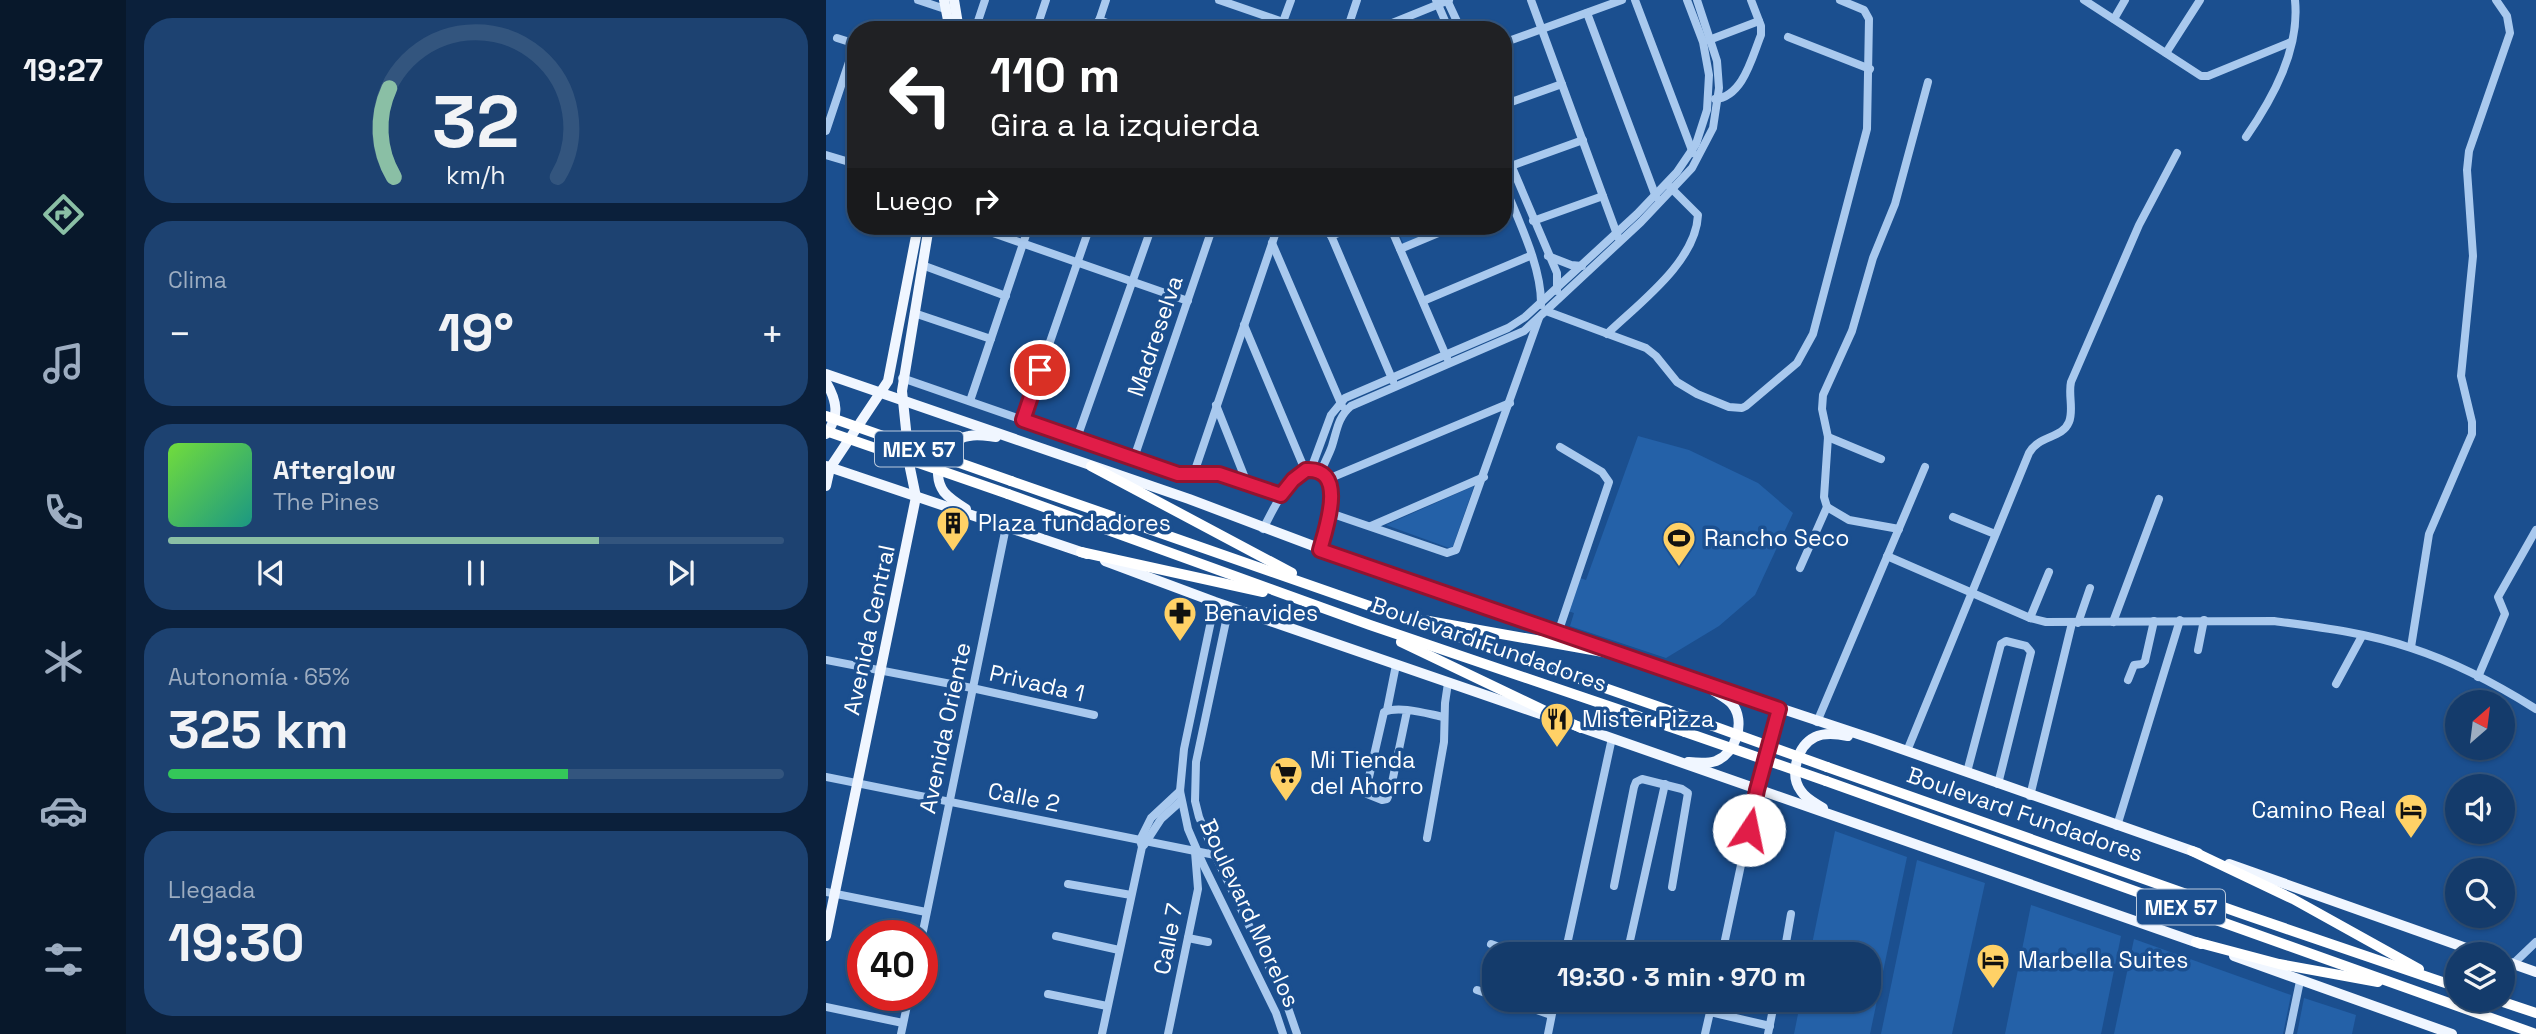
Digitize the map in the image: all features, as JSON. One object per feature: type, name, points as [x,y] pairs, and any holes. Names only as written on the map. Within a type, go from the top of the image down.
[{"type":"highway","name":"Boulevard Fundadores","points":[[826,416],[2445,983]]},
{"type":"highway","name":"Boulevard Fundadores","points":[[826,433],[1008,494],[1370,625],[1826,781],[2536,1034]]},
{"type":"highway","points":[[1091,466],[1319,588]]},
{"type":"highway","points":[[1081,552],[1291,596]]},
{"type":"highway","points":[[1394,615],[1620,655]]},
{"type":"highway","points":[[1370,625],[1584,729]]},
{"type":"highway","points":[[2192,851],[2293,899],[2439,981]]},
{"type":"highway","points":[[2196,942],[2279,964],[2360,980],[2397,984]]},
{"type":"highway","points":[[2515,1006],[2536,1013]]},
{"type":"main road","points":[[949,7],[954,0]]},
{"type":"main road","points":[[826,486],[828,467],[888,381],[916,235]]},
{"type":"main road","points":[[916,497],[901,400],[902,378],[927,235]]},
{"type":"main road","points":[[826,374],[1188,499],[1320,550],[1558,634],[1873,739],[2449,942]]},
{"type":"main road","points":[[826,382],[837,409],[835,421],[826,433]]},
{"type":"main road","points":[[988,521],[951,499],[943,490],[938,468],[941,457],[956,440],[967,436],[1014,439]]},
{"type":"main road","points":[[828,467],[1081,552],[1229,607],[2196,942],[2452,1034]]},
{"type":"main road","name":"Avenida Central","points":[[826,936],[830,893],[857,783],[916,497]]},
{"type":"main road","points":[[1664,757],[1713,762],[1727,754],[1734,743],[1738,719],[1731,702],[1698,682]]},
{"type":"main road","points":[[1855,824],[1802,793],[1795,774],[1797,761],[1808,742],[1816,736],[1839,735],[1873,739]]},
{"type":"main road","points":[[2515,965],[2536,972]]},
{"type":"street","points":[[918,0],[949,7]]},
{"type":"street","points":[[978,21],[985,0]]},
{"type":"street","points":[[1039,21],[1046,0]]},
{"type":"street","points":[[1099,20],[1106,0]]},
{"type":"street","points":[[1219,0],[1270,21]]},
{"type":"street","points":[[1284,21],[1291,0]]},
{"type":"street","points":[[1350,21],[1357,0]]},
{"type":"street","points":[[1531,0],[1619,237]]},
{"type":"street","points":[[1512,40],[1622,0]]},
{"type":"street","points":[[1635,0],[1697,163]]},
{"type":"street","points":[[1321,472],[1344,412],[1554,304],[1656,195],[1670,187],[1697,163],[1713,128],[1719,99],[1717,61],[1688,0]]},
{"type":"street","points":[[1263,529],[1281,495],[1293,480],[1308,469],[1327,423],[1340,402],[1391,377],[1518,334],[1542,311],[1558,288],[1659,204],[1692,151],[1704,122],[1709,98],[1707,40],[1697,0]]},
{"type":"street","points":[[1709,98],[1728,97],[1738,88],[1761,35],[1751,0]]},
{"type":"street","points":[[1542,311],[1640,346],[1656,356],[1683,387],[1718,404],[1736,408],[1746,406],[1802,357],[1816,322],[1869,118],[1868,16],[1859,8],[1840,0]]},
{"type":"street","points":[[2084,0],[2204,77],[2291,42]]},
{"type":"street","points":[[2114,19],[2125,0]]},
{"type":"street","points":[[2165,53],[2200,0]]},
{"type":"street","points":[[2246,137],[2271,99],[2291,42],[2295,23],[2295,0]]},
{"type":"street","points":[[2411,648],[2426,545],[2472,434],[2472,422],[2460,376],[2473,256],[2467,170],[2471,141],[2510,33],[2507,16],[2496,0]]},
{"type":"street","points":[[1396,21],[1444,1]]},
{"type":"street","points":[[1444,1],[1447,21]]},
{"type":"street","points":[[1444,1],[1456,21]]},
{"type":"street","points":[[1587,13],[1659,204]]},
{"type":"street","points":[[1707,40],[1759,21]]},
{"type":"street","points":[[1788,37],[1870,69]]},
{"type":"street","points":[[837,38],[847,41]]},
{"type":"street","points":[[826,131],[847,70]]},
{"type":"street","points":[[1800,568],[1827,507],[1824,497],[1828,437],[1822,409],[1823,395],[1852,331],[1873,258],[1895,204],[1928,82]]},
{"type":"street","points":[[1512,102],[1562,84]]},
{"type":"street","points":[[1512,166],[1583,140]]},
{"type":"street","points":[[1907,751],[2029,453],[2036,443],[2064,430],[2070,421],[2071,382],[2134,234],[2177,153]]},
{"type":"street","points":[[826,155],[847,161]]},
{"type":"street","points":[[1512,168],[1556,273],[1558,288],[1554,304]]},
{"type":"street","points":[[1607,334],[1674,270],[1686,251],[1698,215],[1670,187]]},
{"type":"street","points":[[1533,221],[1603,196]]},
{"type":"street","points":[[1330,513],[1447,552],[1454,552],[1457,548],[1542,311],[1539,281],[1512,215]]},
{"type":"street","points":[[998,235],[1188,300]]},
{"type":"street","points":[[970,401],[1026,235]]},
{"type":"street","points":[[1023,420],[1087,235]]},
{"type":"street","points":[[1077,438],[1149,235]]},
{"type":"street","name":"Madreselva","points":[[1134,458],[1210,235]]},
{"type":"street","points":[[1194,473],[1275,235]]},
{"type":"street","points":[[1395,235],[1448,359]]},
{"type":"street","points":[[1401,249],[1434,235]]},
{"type":"street","points":[[1331,236],[1395,386]]},
{"type":"street","points":[[1272,243],[1344,412]]},
{"type":"street","points":[[1548,255],[1564,263],[1582,266]]},
{"type":"street","points":[[1423,301],[1530,256]]},
{"type":"street","points":[[922,265],[1006,296]]},
{"type":"street","points":[[914,313],[991,340]]},
{"type":"street","points":[[1244,325],[1308,469]]},
{"type":"street","points":[[902,378],[1178,474],[1219,474],[1281,495]]},
{"type":"street","points":[[1328,479],[1510,403]]},
{"type":"street","points":[[1216,405],[1247,482]]},
{"type":"street","points":[[1828,437],[1881,459]]},
{"type":"street","points":[[1558,634],[1609,482],[1602,472],[1560,447]]},
{"type":"street","points":[[1817,722],[1925,467]]},
{"type":"street","points":[[1308,469],[1321,472],[1328,479],[1330,513],[1320,550]]},
{"type":"street","points":[[1371,526],[1484,477]]},
{"type":"street","points":[[2113,622],[2159,499]]},
{"type":"street","points":[[1827,507],[1849,520],[1899,529]]},
{"type":"street","points":[[1953,517],[1995,534]]},
{"type":"street","name":"Avenida Oriente","points":[[925,920],[1006,527]]},
{"type":"street","points":[[2478,677],[2505,614],[2498,597],[2536,530]]},
{"type":"street","points":[[1887,556],[2030,618],[2046,622],[2274,621],[2362,636],[2411,648],[2478,677],[2536,709]]},
{"type":"street","points":[[2030,618],[2049,572]]},
{"type":"street","points":[[2030,796],[2075,623],[2090,588]]},
{"type":"street","name":"Boulevard Morelos","points":[[1215,602],[1184,749],[1181,801],[1196,852],[1276,1013],[1283,1034]]},
{"type":"street","name":"Boulevard Morelos","points":[[1229,607],[1196,762],[1195,801],[1214,855],[1286,1002],[1297,1034]]},
{"type":"street","points":[[2117,826],[2180,620]]},
{"type":"street","points":[[2198,650],[2204,620]]},
{"type":"street","points":[[2128,680],[2134,664],[2142,664],[2145,660],[2154,621]]},
{"type":"street","points":[[2336,684],[2362,636]]},
{"type":"street","points":[[1968,772],[2001,644],[2006,641],[2026,646],[2031,652],[1998,784]]},
{"type":"street","name":"Privada 1","points":[[826,660],[1094,715]]},
{"type":"street","points":[[1396,665],[1366,790],[1367,794],[1382,800],[1387,799],[1390,792],[1407,711]]},
{"type":"street","points":[[1427,838],[1444,742],[1448,682]]},
{"type":"street","points":[[1725,942],[1757,790],[1779,709]]},
{"type":"street","points":[[1387,710],[1444,717]]},
{"type":"street","points":[[1567,942],[1607,737]]},
{"type":"street","name":"Calle 2","points":[[826,777],[1143,843],[1214,855]]},
{"type":"street","points":[[1614,886],[1636,782],[1642,779],[1686,790],[1689,798],[1672,887]]},
{"type":"street","points":[[1630,942],[1665,784]]},
{"type":"street","points":[[1102,1034],[1131,895],[1151,818],[1180,791]]},
{"type":"street","points":[[1143,843],[1161,819],[1181,801]]},
{"type":"street","name":"Calle 7","points":[[1168,1034],[1198,889],[1196,852]]},
{"type":"street","points":[[1068,884],[1131,895]]},
{"type":"street","points":[[830,893],[926,912]]},
{"type":"street","points":[[1785,942],[1791,914]]},
{"type":"street","points":[[1056,936],[1119,950]]},
{"type":"street","points":[[1188,939],[1208,942]]},
{"type":"street","points":[[2515,962],[2536,942]]},
{"type":"street","points":[[2289,1034],[2300,981]]},
{"type":"street","points":[[1477,990],[1482,992]]},
{"type":"street","points":[[1048,994],[1107,1006]]},
{"type":"street","points":[[826,1007],[904,1023]]},
{"type":"street","points":[[901,1034],[906,1011]]},
{"type":"street","points":[[1543,1012],[1551,1015]]},
{"type":"street","points":[[1548,1034],[1552,1012]]},
{"type":"street","points":[[1705,1034],[1710,1012],[1769,1030],[1772,1012]]},
{"type":"shaded area","points":[[1400,235],[1427,235],[1404,245]]},
{"type":"shaded area","name":"Rancho Seco","points":[[1638,436],[1689,450],[1758,483],[1793,513],[1755,595],[1719,626],[1666,658],[1570,626],[1574,613],[1568,611],[1580,578],[1586,580]]},
{"type":"shaded area","points":[[1474,486],[1452,549],[1386,525]]},
{"type":"shaded area","points":[[1835,831],[1907,857],[1881,981],[1881,942],[1812,942]]},
{"type":"shaded area","points":[[1917,860],[1985,883],[1952,1034],[1881,1034]]},
{"type":"shaded area","points":[[2031,905],[2121,936],[2101,1034],[2005,1034]]},
{"type":"shaded area","points":[[2134,939],[2291,995],[2283,1034],[2114,1034]]},
{"type":"shaded area","points":[[2304,998],[2356,1015],[2352,1034],[2297,1034]]},
{"type":"shaded area","points":[[1798,1012],[1875,1012],[1870,1034],[1794,1034]]},
{"type":"place","name":"Plaza fundadores","points":[[953,553]]},
{"type":"place","name":"Rancho Seco","points":[[1679,568]]},
{"type":"place","name":"Benavides","points":[[1180,643]]},
{"type":"place","name":"Mister Pizza","points":[[1557,749]]},
{"type":"place","name":"Mi Tienda del Ahorro","points":[[1286,803]]},
{"type":"place","name":"Camino Real","points":[[2411,840]]},
{"type":"place","name":"Marbella Suites","points":[[1993,990]]},
{"type":"route","points":[[1040,370],[1023,420],[1178,474],[1210,472],[1281,495],[1299,474],[1311,469],[1321,472],[1328,479],[1331,497],[1330,513],[1320,550],[1779,709],[1749,830]]}]
